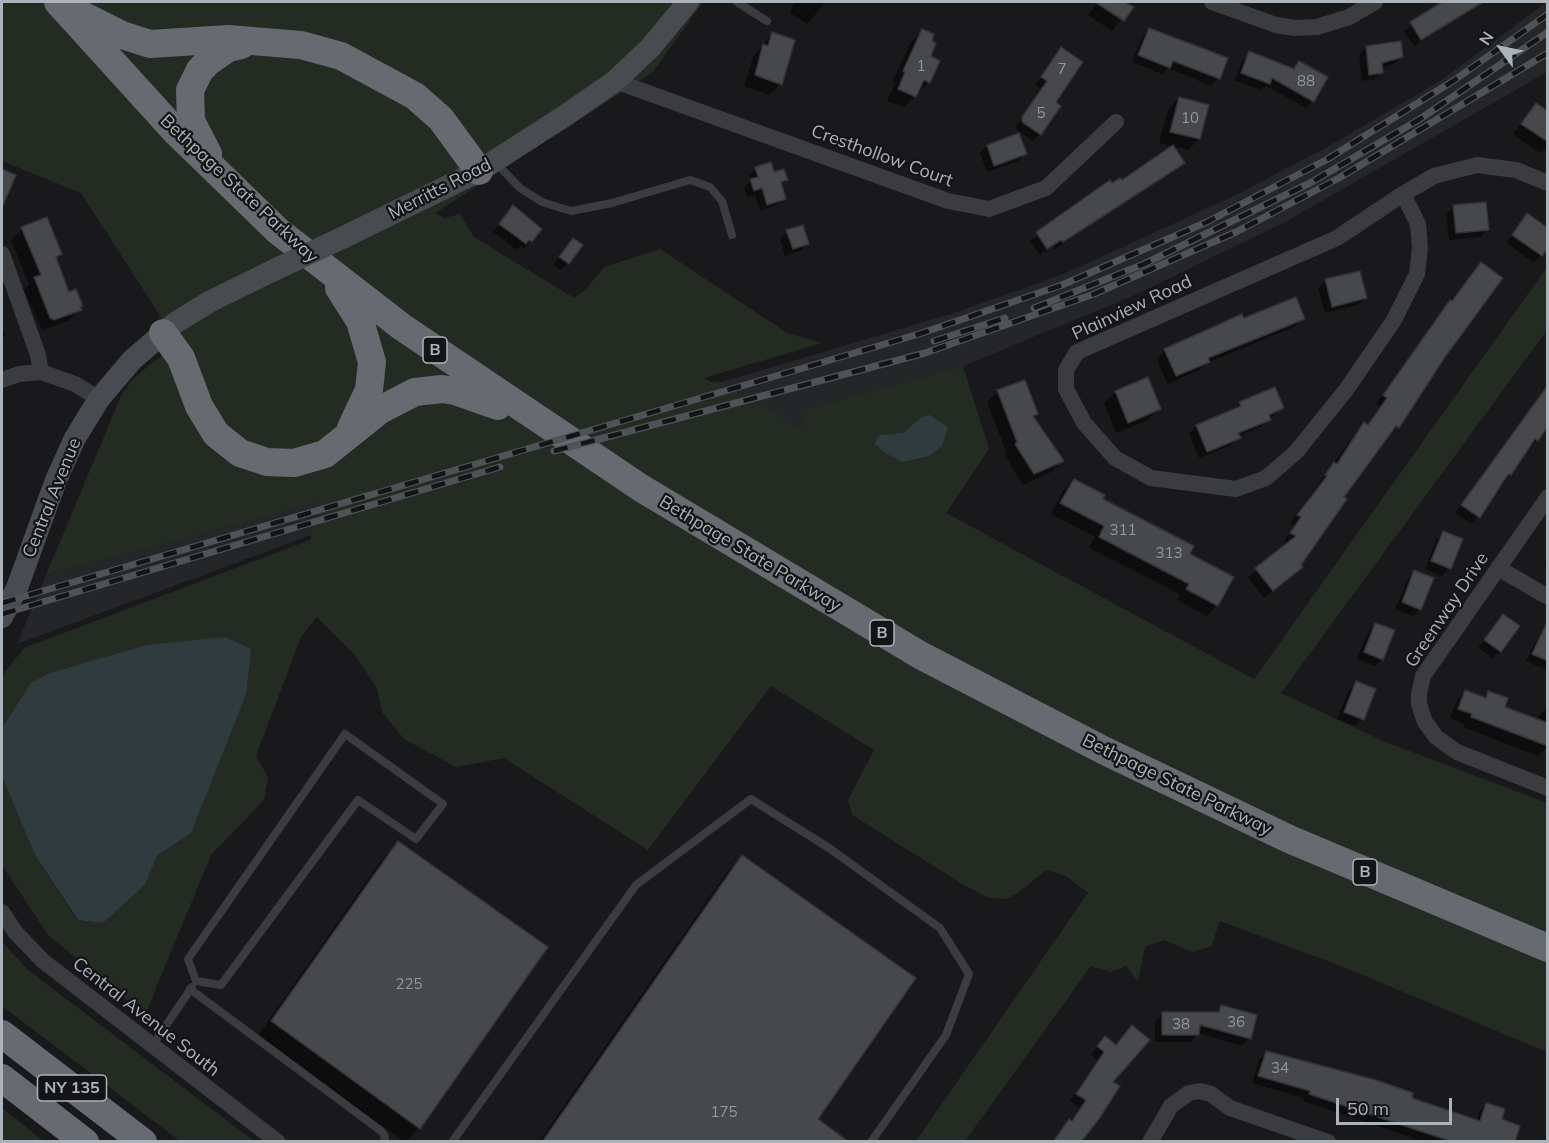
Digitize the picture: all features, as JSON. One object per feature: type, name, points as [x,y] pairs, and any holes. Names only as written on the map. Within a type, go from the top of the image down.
[{"type":"highway","points":[[58,2],[122,36],[150,44],[228,39],[301,45],[341,56],[380,75],[415,96],[441,118],[487,166]]},
{"type":"highway","name":"Bethpage State Parkway","points":[[58,2],[138,92],[218,174],[278,231],[402,327],[641,488],[785,576],[1016,706],[1185,791],[1290,839],[1548,948]]},
{"type":"highway","points":[[218,174],[191,121],[190,90],[200,70],[218,53],[228,48],[258,42]]},
{"type":"highway","points":[[327,271],[360,321],[372,362],[369,390],[360,413],[344,440]]},
{"type":"highway","points":[[163,333],[181,358],[206,422],[216,434],[240,453],[267,462],[294,463],[325,454],[390,403],[415,392],[428,390],[442,389],[470,395],[546,425]]},
{"type":"highway","name":"NY 135","points":[[2,1034],[143,1142]]},
{"type":"highway","name":"NY 135","points":[[2,1078],[85,1142]]},
{"type":"main road","name":"Merritts Road","points":[[163,333],[195,310],[487,166],[615,81],[650,48],[688,2]]},
{"type":"main road","name":"Central Avenue","points":[[2,617],[16,588],[56,480],[75,438],[99,399],[132,360],[163,333]]},
{"type":"street","points":[[1212,2],[1268,23],[1295,28],[1317,27],[1349,17],[1375,2]]},
{"type":"street","name":"Cresthollow Court","points":[[615,81],[948,201],[989,209],[1046,188],[1116,122]]},
{"type":"street","name":"Plainview Road","points":[[1403,194],[1418,224],[1420,248],[1417,274],[1394,320],[1346,390],[1296,452],[1266,478],[1236,489],[1151,478],[1115,458],[1084,423],[1066,389],[1066,370],[1077,352],[1338,238],[1403,194],[1434,176],[1477,165],[1516,170],[1548,183]]},
{"type":"street","points":[[2,254],[38,355],[41,372]]},
{"type":"street","points":[[2,380],[20,374],[41,372],[75,384],[99,399]]},
{"type":"street","name":"Greenway Drive","points":[[1548,497],[1423,676],[1419,704],[1425,723],[1436,737],[1457,752],[1548,788]]},
{"type":"street","points":[[1498,568],[1548,597]]},
{"type":"street","name":"Central Avenue South","points":[[2,912],[16,933],[43,961],[278,1142]]},
{"type":"street","points":[[1150,1142],[1171,1106],[1189,1092],[1200,1091],[1211,1094],[1230,1108],[1328,1142]]},
{"type":"lane","points":[[737,2],[767,21]]},
{"type":"lane","points":[[487,166],[542,202],[571,211],[612,203],[690,180],[710,187],[722,201],[732,235]]},
{"type":"lane","points":[[345,734],[443,804],[416,839],[358,800],[221,985],[196,981],[188,959],[345,734]]},
{"type":"lane","points":[[452,1142],[636,885],[751,799],[829,848],[940,928],[969,974],[946,1035],[872,1142]]},
{"type":"lane","points":[[152,1046],[196,981]]},
{"type":"lane","points":[[190,989],[381,1131],[385,1136],[384,1142]]},
{"type":"shaded area","points":[[2,2],[703,2],[653,72],[435,213],[444,218],[460,214],[474,237],[574,298],[585,290],[604,267],[660,249],[787,333],[822,343],[704,378],[710,382],[721,382],[801,430],[805,409],[963,366],[989,449],[946,513],[1254,679],[1547,267],[1547,330],[1281,693],[1383,741],[1547,803],[1547,1052],[1341,966],[1220,921],[1211,947],[1192,952],[1164,940],[1145,947],[1138,981],[1126,966],[1111,972],[1091,966],[965,1141],[916,1141],[1088,893],[1066,876],[1046,870],[1018,893],[1006,899],[989,898],[964,885],[852,815],[848,800],[874,750],[771,686],[648,850],[504,758],[456,767],[404,739],[382,712],[377,688],[354,654],[317,617],[301,637],[256,756],[268,777],[264,800],[211,855],[145,1015],[48,935],[2,865],[2,774],[35,855],[77,920],[103,923],[145,885],[157,856],[191,833],[31,684],[2,728],[2,676],[24,648],[310,540],[319,502],[46,575],[121,396],[132,380],[154,361],[179,345],[81,193],[2,161]]},
{"type":"shaded area","points":[[1547,2],[1547,72],[1287,221],[1135,295],[963,366],[805,409],[802,430],[601,418],[954,313],[1066,273],[1236,195],[1329,146],[1440,81]]},
{"type":"shaded area","points":[[930,415],[948,427],[942,446],[929,456],[903,462],[885,453],[875,444],[876,438],[881,435],[903,433],[922,417]]},
{"type":"shaded area","points":[[562,463],[311,535],[17,644],[46,575],[319,501]]},
{"type":"shaded area","points":[[225,637],[251,649],[246,694],[191,833],[157,856],[145,885],[103,923],[78,920],[35,855],[2,776],[2,728],[31,683],[50,673],[147,645]]},
{"type":"shaded area","points":[[2,942],[28,970],[254,1141],[180,1141],[2,1006]]},
{"type":"shaded area","points":[[2,1108],[37,1136],[44,1141],[2,1141]]},
{"type":"building","points":[[1095,2],[1125,2],[1134,7],[1124,21]]},
{"type":"building","points":[[1442,2],[1483,2],[1421,40],[1410,22]]},
{"type":"building","points":[[1149,28],[1228,58],[1220,79],[1173,61],[1170,68],[1138,55]]},
{"type":"building","points":[[922,29],[934,34],[932,41],[936,43],[931,56],[940,61],[930,83],[924,80],[916,97],[898,89],[905,72],[903,71]]},
{"type":"building","points":[[772,32],[795,40],[782,85],[755,75],[763,44],[768,46]]},
{"type":"building","points":[[1401,41],[1403,57],[1382,63],[1383,73],[1369,75],[1366,46]]},
{"type":"building","points":[[1061,47],[1083,62],[1056,102],[1061,106],[1041,135],[1022,122],[1022,117],[1047,81],[1041,77]]},
{"type":"building","points":[[1249,51],[1294,69],[1299,61],[1328,77],[1314,102],[1272,78],[1270,84],[1241,73]]},
{"type":"building","points":[[1179,97],[1209,105],[1200,139],[1170,132]]},
{"type":"building","points":[[1536,103],[1548,111],[1548,142],[1521,124]]},
{"type":"building","points":[[1019,133],[1027,154],[994,166],[987,145]]},
{"type":"building","points":[[1173,145],[1185,163],[1063,242],[1061,240],[1047,249],[1036,232],[1110,180],[1112,183],[1120,178],[1122,180]]},
{"type":"building","points":[[771,162],[774,172],[784,169],[788,180],[781,182],[786,199],[767,205],[762,188],[754,191],[750,179],[758,177],[755,167]]},
{"type":"building","points":[[2,169],[16,175],[2,208]]},
{"type":"building","points":[[1486,202],[1489,230],[1456,233],[1453,205]]},
{"type":"building","points":[[513,205],[542,229],[532,242],[529,240],[526,244],[499,224]]},
{"type":"building","points":[[1527,213],[1548,228],[1548,249],[1542,256],[1512,235]]},
{"type":"building","points":[[47,217],[62,254],[56,257],[69,292],[76,289],[83,306],[80,306],[82,310],[54,320],[50,318],[34,277],[41,275],[21,227]]},
{"type":"building","points":[[803,225],[809,244],[793,249],[786,230]]},
{"type":"building","points":[[573,238],[583,245],[569,264],[559,257]]},
{"type":"building","points":[[1481,262],[1503,278],[1445,357],[1399,428],[1396,426],[1344,497],[1347,499],[1301,565],[1303,567],[1273,591],[1255,568],[1296,536],[1290,533],[1301,517],[1297,515],[1327,476],[1325,475],[1334,462],[1337,464],[1364,422],[1368,425],[1387,398],[1383,395],[1450,300],[1452,301]]},
{"type":"building","points":[[1360,271],[1367,298],[1332,307],[1325,279]]},
{"type":"building","points":[[1296,297],[1305,319],[1208,358],[1210,362],[1176,376],[1164,349],[1242,314],[1244,318]]},
{"type":"building","points":[[1148,377],[1161,409],[1128,423],[1115,391]]},
{"type":"building","points":[[1025,380],[1038,414],[1033,416],[1064,461],[1034,474],[1015,444],[1017,442],[997,390]]},
{"type":"building","points":[[1548,385],[1548,426],[1538,441],[1535,439],[1511,475],[1509,474],[1505,479],[1480,518],[1461,505]]},
{"type":"building","points":[[1275,387],[1284,408],[1269,415],[1271,420],[1238,433],[1241,438],[1207,452],[1196,425],[1241,406],[1239,402]]},
{"type":"building","points":[[1074,479],[1105,495],[1103,499],[1194,546],[1190,554],[1234,577],[1218,606],[1186,589],[1189,584],[1099,537],[1104,526],[1060,503]]},
{"type":"building","points":[[1443,531],[1463,539],[1451,569],[1431,561]]},
{"type":"building","points":[[1414,570],[1434,578],[1421,610],[1402,602]]},
{"type":"building","points":[[1503,614],[1520,626],[1501,652],[1484,640]]},
{"type":"building","points":[[1548,620],[1548,661],[1532,654]]},
{"type":"building","points":[[1375,623],[1395,630],[1383,660],[1364,652]]},
{"type":"building","points":[[1356,681],[1376,689],[1364,720],[1344,712]]},
{"type":"building","points":[[1465,690],[1486,698],[1488,691],[1508,698],[1505,707],[1548,723],[1548,746],[1471,717],[1472,714],[1458,709]]},
{"type":"building","points":[[398,841],[548,947],[420,1129],[271,1021]]},
{"type":"building","points":[[742,855],[916,978],[818,1119],[849,1142],[542,1142]]},
{"type":"building","points":[[1221,1005],[1257,1015],[1251,1039],[1200,1025],[1199,1035],[1162,1035],[1162,1012],[1219,1012]]},
{"type":"building","points":[[1132,1025],[1150,1040],[1113,1082],[1120,1086],[1099,1119],[1081,1142],[1053,1142],[1069,1119],[1072,1121],[1086,1100],[1076,1094],[1104,1052],[1097,1046],[1105,1036],[1116,1045]]},
{"type":"building","points":[[1266,1051],[1376,1080],[1413,1093],[1412,1098],[1480,1121],[1486,1103],[1505,1109],[1502,1119],[1520,1126],[1515,1142],[1453,1142],[1309,1094],[1310,1091],[1258,1076]]},
{"type":"railway","points":[[2,603],[919,334],[1062,285],[1207,222],[1326,160],[1453,81],[1548,14]]},
{"type":"railway","points":[[1034,308],[1144,264],[1310,183],[1420,119],[1548,32]]},
{"type":"railway","points":[[554,451],[925,353],[1094,294],[1236,232],[1339,178],[1548,53]]},
{"type":"railway","points":[[934,341],[1005,318]]},
{"type":"railway","points":[[2,614],[500,467]]}]
